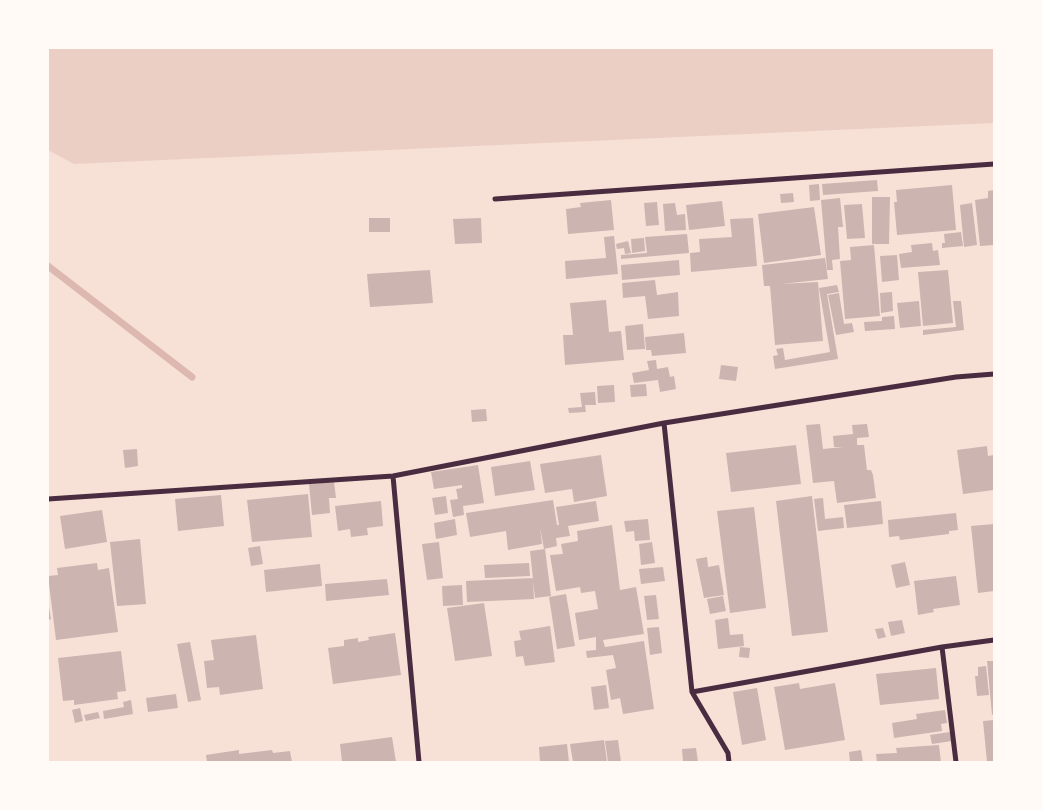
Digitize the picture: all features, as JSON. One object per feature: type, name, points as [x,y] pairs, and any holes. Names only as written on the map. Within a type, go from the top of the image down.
[{"type":"street","points":[[496,199],[994,164]]},
{"type":"street","points":[[48,499],[393,476],[664,423],[956,377],[994,374]]},
{"type":"street","points":[[664,423],[692,692],[728,754],[730,762]]},
{"type":"street","points":[[393,476],[419,762]]},
{"type":"street","points":[[692,692],[942,647],[994,640]]},
{"type":"street","points":[[942,647],[956,762]]},
{"type":"shaded area","points":[[48,48],[994,48],[994,123],[74,164],[48,150]]},
{"type":"building","points":[[877,180],[878,191],[823,195],[822,184]]},
{"type":"building","points":[[819,184],[820,200],[810,201],[809,185]]},
{"type":"building","points":[[952,185],[956,230],[897,235],[894,202],[897,202],[896,190]]},
{"type":"building","points":[[994,190],[994,245],[980,246],[975,200],[988,198],[988,191]]},
{"type":"building","points":[[793,193],[794,202],[781,203],[780,194]]},
{"type":"building","points":[[872,197],[890,197],[889,244],[872,244]]},
{"type":"building","points":[[840,198],[843,227],[838,227],[840,259],[832,260],[833,270],[827,270],[821,200]]},
{"type":"building","points":[[611,200],[614,230],[568,234],[566,209],[581,207],[580,203]]},
{"type":"building","points":[[722,201],[725,226],[689,230],[686,205]]},
{"type":"building","points":[[657,202],[659,225],[646,226],[644,203]]},
{"type":"building","points":[[675,203],[677,215],[685,214],[686,230],[665,231],[663,204]]},
{"type":"building","points":[[972,203],[977,245],[964,247],[960,205]]},
{"type":"building","points":[[862,204],[865,238],[847,239],[844,205]]},
{"type":"building","points":[[814,207],[821,255],[764,263],[758,214]]},
{"type":"building","points":[[369,218],[390,218],[390,232],[369,232]]},
{"type":"building","points":[[481,218],[482,243],[455,244],[453,219]]},
{"type":"building","points":[[753,218],[757,266],[691,272],[690,253],[700,252],[699,239],[732,237],[730,219]]},
{"type":"building","points":[[961,232],[963,246],[942,248],[942,243],[945,243],[944,234]]},
{"type":"building","points":[[687,234],[689,253],[621,259],[621,255],[647,253],[645,237]]},
{"type":"building","points":[[614,236],[618,274],[566,279],[565,261],[606,258],[604,237]]},
{"type":"building","points":[[644,238],[645,251],[632,253],[631,239]]},
{"type":"building","points":[[628,241],[631,253],[625,254],[624,248],[617,249],[616,244]]},
{"type":"building","points":[[932,243],[933,251],[938,250],[940,265],[901,268],[899,254],[912,252],[911,245]]},
{"type":"building","points":[[874,245],[880,316],[845,319],[840,261],[851,260],[850,247]]},
{"type":"building","points":[[897,255],[899,280],[882,282],[880,256]]},
{"type":"building","points":[[825,258],[828,279],[781,284],[818,282],[823,341],[775,345],[770,286],[764,286],[762,265]]},
{"type":"building","points":[[679,260],[680,275],[622,280],[621,265]]},
{"type":"building","points":[[430,270],[433,303],[370,307],[367,274]]},
{"type":"building","points":[[948,270],[953,323],[923,326],[918,272]]},
{"type":"building","points":[[655,280],[657,295],[678,292],[679,316],[648,319],[645,296],[623,298],[622,283]]},
{"type":"building","points":[[837,285],[839,292],[827,294],[838,359],[775,369],[773,356],[778,355],[776,349],[783,348],[785,360],[830,352],[819,288]]},
{"type":"building","points":[[892,292],[893,311],[881,313],[880,293]]},
{"type":"building","points":[[839,293],[844,324],[852,323],[854,332],[836,335],[828,295]]},
{"type":"building","points":[[606,300],[609,332],[621,331],[624,360],[565,365],[563,335],[573,335],[570,303]]},
{"type":"building","points":[[919,301],[921,326],[900,328],[897,303]]},
{"type":"building","points":[[953,301],[961,301],[964,330],[923,335],[923,330],[956,327]]},
{"type":"building","points":[[894,316],[895,329],[865,331],[864,322],[882,321],[882,317]]},
{"type":"building","points":[[643,324],[645,349],[627,350],[625,326]]},
{"type":"building","points":[[684,333],[686,353],[652,356],[651,350],[646,350],[645,337]]},
{"type":"building","points":[[656,360],[657,369],[668,367],[670,377],[674,376],[676,389],[660,392],[658,380],[634,383],[632,373],[649,370],[647,361]]},
{"type":"building","points":[[721,365],[738,367],[736,381],[719,379]]},
{"type":"building","points":[[646,384],[647,396],[631,397],[630,385]]},
{"type":"building","points":[[614,385],[615,402],[598,403],[597,386]]},
{"type":"building","points":[[595,392],[596,405],[585,405],[586,412],[569,413],[568,408],[582,407],[580,393]]},
{"type":"building","points":[[486,409],[487,421],[472,422],[471,410]]},
{"type":"building","points":[[820,424],[823,449],[843,447],[834,447],[833,436],[853,434],[852,425],[867,424],[869,437],[857,438],[857,445],[864,445],[867,470],[871,470],[873,475],[876,498],[837,503],[834,481],[813,483],[806,425]]},
{"type":"building","points":[[796,445],[801,484],[731,492],[726,453]]},
{"type":"building","points":[[987,446],[988,456],[994,455],[994,490],[963,494],[957,450]]},
{"type":"building","points":[[137,449],[138,466],[125,468],[123,450]]},
{"type":"building","points":[[601,455],[607,496],[574,502],[572,489],[545,493],[540,464]]},
{"type":"building","points":[[530,461],[535,490],[495,496],[491,467]]},
{"type":"building","points":[[478,465],[484,503],[463,506],[464,515],[453,517],[450,500],[458,499],[456,489],[462,488],[462,485],[434,489],[431,472]]},
{"type":"building","points":[[334,482],[336,498],[329,498],[330,513],[312,515],[309,484]]},
{"type":"building","points":[[308,494],[312,537],[252,542],[247,500]]},
{"type":"building","points":[[221,495],[224,526],[178,531],[175,499]]},
{"type":"building","points":[[446,496],[448,513],[435,515],[432,498]]},
{"type":"building","points":[[812,496],[828,632],[792,636],[776,501]]},
{"type":"building","points":[[823,498],[825,519],[843,517],[844,528],[818,531],[814,499]]},
{"type":"building","points":[[553,500],[557,525],[559,525],[556,507],[596,501],[599,521],[568,526],[570,536],[556,538],[557,546],[544,549],[540,527],[542,544],[508,550],[506,531],[470,537],[466,513]]},
{"type":"building","points":[[381,501],[383,526],[367,528],[368,535],[351,537],[350,529],[338,531],[335,506]]},
{"type":"building","points":[[881,501],[883,524],[847,528],[844,505]]},
{"type":"building","points":[[754,507],[766,608],[730,613],[717,511]]},
{"type":"building","points":[[102,510],[107,542],[65,549],[60,516]]},
{"type":"building","points":[[956,513],[958,530],[949,531],[949,534],[900,540],[899,536],[889,537],[888,520]]},
{"type":"building","points":[[455,519],[457,535],[436,539],[434,523]]},
{"type":"building","points":[[648,519],[650,540],[635,541],[634,531],[626,532],[624,521]]},
{"type":"building","points":[[994,524],[994,591],[978,593],[971,526]]},
{"type":"building","points":[[612,525],[620,590],[636,587],[644,634],[603,640],[605,647],[644,641],[654,709],[623,714],[620,698],[611,700],[606,670],[616,668],[613,655],[587,658],[586,651],[596,650],[596,637],[579,640],[575,613],[598,609],[595,591],[581,593],[580,587],[556,591],[550,555],[563,554],[561,544],[578,541],[577,531]]},
{"type":"building","points":[[140,539],[146,604],[117,606],[110,542]]},
{"type":"building","points":[[439,542],[443,578],[427,580],[422,544]]},
{"type":"building","points":[[652,542],[655,563],[641,565],[639,544]]},
{"type":"building","points":[[260,546],[263,564],[251,566],[248,548]]},
{"type":"building","points":[[545,549],[551,596],[535,598],[530,551]]},
{"type":"building","points":[[707,557],[708,567],[719,565],[724,595],[704,598],[696,559]]},
{"type":"building","points":[[905,562],[910,585],[896,588],[891,565]]},
{"type":"building","points":[[97,563],[98,570],[109,568],[118,632],[56,640],[48,576],[58,575],[57,568]]},
{"type":"building","points":[[529,563],[530,576],[485,578],[484,565]]},
{"type":"building","points":[[320,564],[322,586],[266,592],[264,570]]},
{"type":"building","points":[[663,567],[665,581],[641,584],[639,569]]},
{"type":"building","points":[[956,576],[960,605],[933,609],[934,612],[918,615],[914,581]]},
{"type":"building","points":[[533,578],[534,599],[467,602],[466,581]]},
{"type":"building","points":[[387,579],[389,595],[326,601],[325,584]]},
{"type":"building","points":[[462,585],[463,605],[443,606],[442,586]]},
{"type":"building","points":[[566,594],[575,646],[557,649],[549,597]]},
{"type":"building","points":[[656,595],[659,619],[647,620],[644,596]]},
{"type":"building","points":[[723,596],[726,611],[710,614],[707,599]]},
{"type":"building","points":[[48,602],[51,619],[48,620]]},
{"type":"building","points":[[484,603],[492,656],[455,661],[447,608]]},
{"type":"building","points":[[728,618],[730,635],[743,634],[744,646],[718,649],[715,620]]},
{"type":"building","points":[[902,620],[905,633],[891,636],[888,622]]},
{"type":"building","points":[[550,626],[555,662],[525,666],[523,656],[516,657],[514,641],[521,640],[519,631]]},
{"type":"building","points":[[659,627],[662,653],[650,655],[647,628]]},
{"type":"building","points":[[883,628],[886,637],[878,639],[875,629]]},
{"type":"building","points":[[395,633],[401,675],[333,684],[328,648],[344,646],[344,640],[358,638],[358,642],[369,640],[368,637]]},
{"type":"building","points":[[256,635],[263,689],[220,695],[219,687],[207,688],[204,661],[214,660],[211,640]]},
{"type":"building","points":[[190,642],[201,700],[188,702],[177,644]]},
{"type":"building","points":[[740,647],[750,648],[749,658],[739,657]]},
{"type":"building","points":[[121,651],[126,691],[117,692],[118,699],[74,705],[74,700],[63,701],[58,658]]},
{"type":"building","points":[[987,661],[994,661],[994,714],[992,715]]},
{"type":"building","points":[[986,666],[989,695],[977,696],[975,676],[978,676],[978,667]]},
{"type":"building","points":[[936,668],[939,699],[880,705],[876,674]]},
{"type":"building","points":[[799,683],[800,689],[835,683],[845,740],[785,750],[774,687]]},
{"type":"building","points":[[606,685],[609,708],[594,710],[591,687]]},
{"type":"building","points":[[757,688],[766,740],[742,745],[733,692]]},
{"type":"building","points":[[176,694],[178,708],[148,712],[146,698]]},
{"type":"building","points":[[131,700],[133,714],[104,719],[103,711],[124,707],[123,702]]},
{"type":"building","points":[[80,708],[83,721],[75,723],[72,710]]},
{"type":"building","points":[[945,710],[947,723],[941,724],[942,731],[894,738],[892,723],[917,719],[916,714]]},
{"type":"building","points":[[98,712],[100,718],[86,721],[84,715]]},
{"type":"building","points":[[994,720],[994,762],[987,762],[983,721]]},
{"type":"building","points":[[950,732],[952,741],[932,744],[930,735]]},
{"type":"building","points":[[392,737],[396,762],[342,762],[340,744]]},
{"type":"building","points":[[604,740],[607,762],[573,762],[570,744]]},
{"type":"building","points":[[618,740],[621,762],[608,762],[605,741]]},
{"type":"building","points":[[567,744],[569,762],[540,762],[539,747]]},
{"type":"building","points":[[939,745],[941,762],[877,762],[876,754],[897,753],[896,748]]},
{"type":"building","points":[[696,748],[698,762],[683,762],[682,749]]},
{"type":"building","points":[[239,750],[239,754],[272,750],[273,753],[290,751],[292,762],[207,762],[206,755]]},
{"type":"building","points":[[861,750],[863,762],[850,762],[849,752]]},
{"type":"waterway","points":[[48,266],[192,377]]}]
